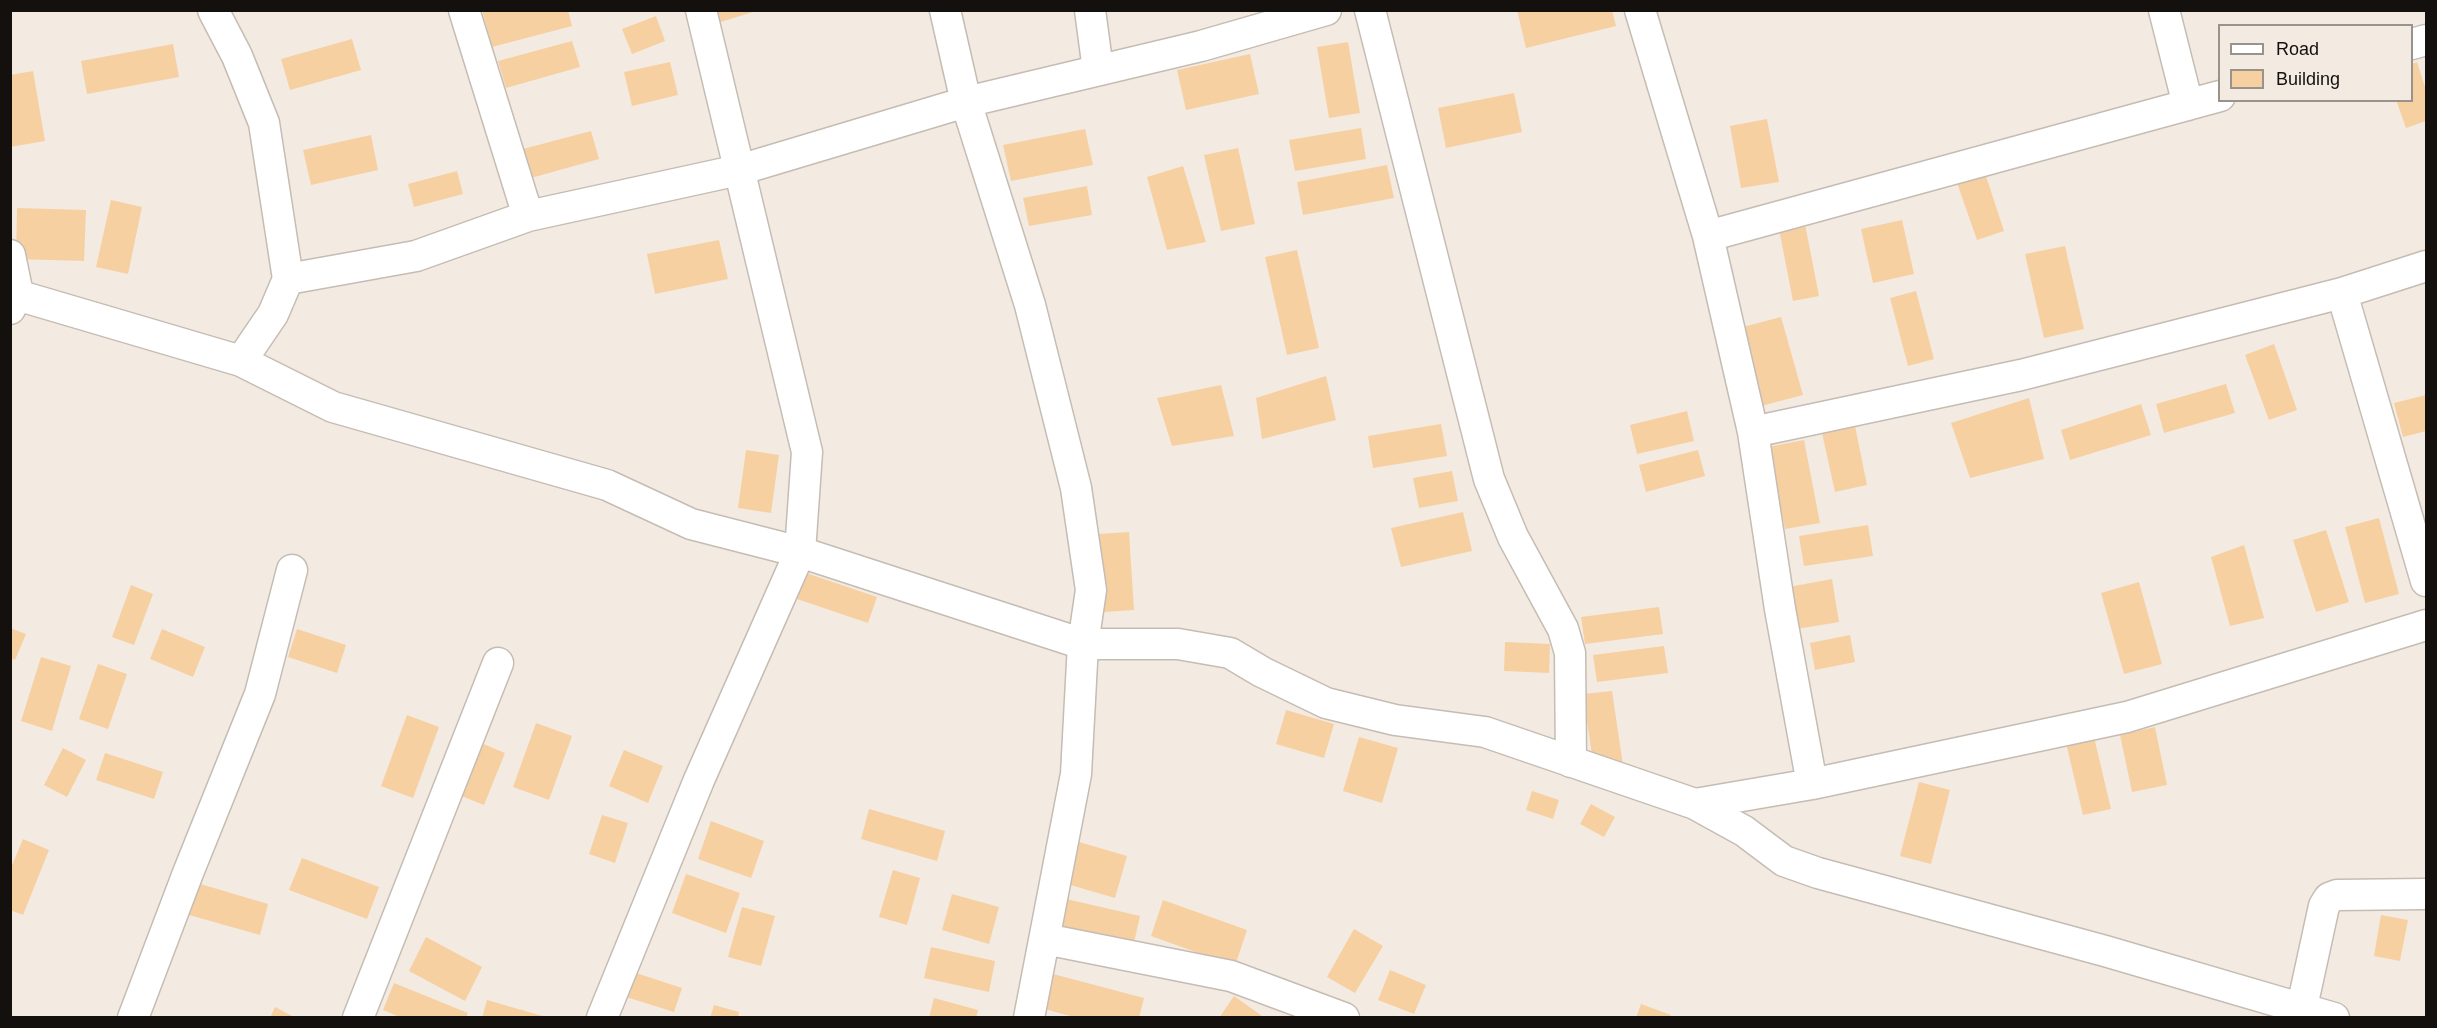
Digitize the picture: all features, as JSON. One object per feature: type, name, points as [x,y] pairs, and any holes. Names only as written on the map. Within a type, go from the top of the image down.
[{"type":"street","points":[[213,10],[237,56],[264,123],[288,279],[273,314],[241,362]]},
{"type":"street","points":[[464,10],[528,216]]},
{"type":"street","points":[[602,1017],[699,780],[800,552],[807,452],[701,10]]},
{"type":"street","points":[[945,10],[966,102],[1030,305],[1076,488],[1091,590],[1083,644],[1076,774],[1029,1017]]},
{"type":"street","points":[[1090,10],[1098,70]]},
{"type":"street","points":[[288,279],[416,256],[528,216],[740,170],[966,102],[1201,46],[1326,10]]},
{"type":"street","points":[[1370,10],[1490,479],[1513,537],[1563,629],[1568,645],[1571,762]]},
{"type":"street","points":[[1640,10],[1708,236],[1754,432],[1780,609],[1812,784]]},
{"type":"street","points":[[2164,10],[2188,105]]},
{"type":"street","points":[[1708,236],[2218,97]]},
{"type":"street","points":[[10,255],[13,298],[241,362],[333,407],[607,485],[691,524],[800,552],[1083,644],[1178,644],[1230,653],[1262,672],[1326,703],[1395,720],[1485,732],[1695,804],[1744,831],[1784,861],[1818,873],[2105,951],[2334,1017]]},
{"type":"street","points":[[1754,432],[2021,375],[2342,293],[2427,266]]},
{"type":"street","points":[[2342,293],[2427,580]]},
{"type":"street","points":[[133,1017],[260,694],[292,570]]},
{"type":"street","points":[[1695,804],[1812,784],[2127,717],[2427,625]]},
{"type":"street","points":[[358,1017],[498,663]]},
{"type":"street","points":[[2302,1007],[2324,906],[2330,898],[2337,895],[2427,894]]},
{"type":"street","points":[[1045,939],[1231,976],[1344,1017]]},
{"type":"building","points":[[482,10],[568,10],[572,26],[492,47]]},
{"type":"building","points":[[703,10],[756,10],[756,11],[708,26]]},
{"type":"building","points":[[1517,10],[1612,10],[1616,26],[1526,48]]},
{"type":"building","points":[[656,16],[665,41],[632,54],[622,29]]},
{"type":"building","points":[[352,39],[361,70],[290,90],[281,59]]},
{"type":"building","points":[[572,41],[580,67],[506,88],[498,61]]},
{"type":"building","points":[[1348,42],[1360,113],[1329,118],[1317,47]]},
{"type":"building","points":[[173,44],[179,77],[87,94],[81,61]]},
{"type":"building","points":[[1250,54],[1259,94],[1186,110],[1177,70]]},
{"type":"building","points":[[670,62],[678,95],[632,106],[624,72]]},
{"type":"building","points":[[2417,62],[2426,90],[2426,121],[2406,128],[2397,102],[2413,102],[2413,64]]},
{"type":"building","points":[[33,71],[45,141],[10,147],[10,75]]},
{"type":"building","points":[[1514,93],[1522,132],[1446,148],[1438,108]]},
{"type":"building","points":[[1767,119],[1779,182],[1741,188],[1730,126]]},
{"type":"building","points":[[1361,128],[1366,159],[1295,171],[1289,140]]},
{"type":"building","points":[[1085,129],[1093,165],[1011,181],[1003,145]]},
{"type":"building","points":[[591,131],[599,159],[531,178],[523,149]]},
{"type":"building","points":[[371,135],[378,170],[311,185],[303,150]]},
{"type":"building","points":[[1238,148],[1255,224],[1221,231],[1204,155]]},
{"type":"building","points":[[1387,165],[1394,198],[1303,215],[1297,182]]},
{"type":"building","points":[[1183,166],[1206,242],[1167,250],[1147,177]]},
{"type":"building","points":[[457,171],[463,194],[414,207],[408,184]]},
{"type":"building","points":[[1985,173],[2004,231],[1977,240],[1957,183]]},
{"type":"building","points":[[1087,186],[1092,215],[1029,226],[1023,198]]},
{"type":"building","points":[[111,200],[142,207],[128,274],[96,267]]},
{"type":"building","points":[[17,208],[86,210],[84,261],[16,259]]},
{"type":"building","points":[[1804,219],[1819,296],[1793,301],[1778,224]]},
{"type":"building","points":[[1902,220],[1914,274],[1873,283],[1861,229]]},
{"type":"building","points":[[719,240],[728,279],[655,294],[647,254]]},
{"type":"building","points":[[2065,246],[2084,329],[2044,338],[2025,254]]},
{"type":"building","points":[[1297,250],[1319,348],[1287,355],[1265,257]]},
{"type":"building","points":[[1916,291],[1934,359],[1908,366],[1890,298]]},
{"type":"building","points":[[1781,317],[1803,395],[1761,406],[1739,328]]},
{"type":"building","points":[[2274,344],[2297,410],[2269,420],[2245,355]]},
{"type":"building","points":[[1326,376],[1336,420],[1262,439],[1256,398]]},
{"type":"building","points":[[2226,384],[2235,413],[2164,433],[2156,404]]},
{"type":"building","points":[[1221,385],[1234,436],[1172,446],[1157,398]]},
{"type":"building","points":[[2426,395],[2426,431],[2403,437],[2394,403]]},
{"type":"building","points":[[2029,398],[2044,459],[1970,478],[1951,423]]},
{"type":"building","points":[[2141,404],[2151,435],[2070,460],[2061,430]]},
{"type":"building","points":[[1687,411],[1694,441],[1637,454],[1630,425]]},
{"type":"building","points":[[1441,424],[1447,456],[1373,468],[1368,436]]},
{"type":"building","points":[[1855,426],[1867,485],[1835,492],[1822,433]]},
{"type":"building","points":[[1804,440],[1820,523],[1785,529],[1768,447]]},
{"type":"building","points":[[746,450],[779,455],[771,513],[738,508]]},
{"type":"building","points":[[1698,450],[1705,476],[1646,492],[1639,465]]},
{"type":"building","points":[[1452,471],[1458,501],[1419,508],[1413,478]]},
{"type":"building","points":[[1463,512],[1472,551],[1401,567],[1391,528]]},
{"type":"building","points":[[2379,518],[2399,594],[2365,603],[2345,527]]},
{"type":"building","points":[[1868,525],[1873,556],[1804,566],[1799,536]]},
{"type":"building","points":[[2326,530],[2349,602],[2316,612],[2293,540]]},
{"type":"building","points":[[1129,532],[1134,610],[1104,612],[1099,534]]},
{"type":"building","points":[[2244,545],[2264,618],[2230,626],[2211,557]]},
{"type":"building","points":[[803,572],[877,597],[868,623],[794,598]]},
{"type":"building","points":[[1832,579],[1839,622],[1797,629],[1789,587]]},
{"type":"building","points":[[2139,582],[2162,664],[2124,674],[2101,593]]},
{"type":"building","points":[[131,585],[153,594],[134,645],[112,637]]},
{"type":"building","points":[[1659,607],[1663,634],[1585,644],[1581,617]]},
{"type":"building","points":[[10,628],[26,634],[15,660],[10,658]]},
{"type":"building","points":[[162,629],[205,647],[193,677],[150,659]]},
{"type":"building","points":[[297,629],[346,645],[337,673],[288,657]]},
{"type":"building","points":[[1850,635],[1855,662],[1815,670],[1810,643]]},
{"type":"building","points":[[1505,642],[1550,644],[1549,673],[1504,671]]},
{"type":"building","points":[[1664,646],[1668,673],[1597,682],[1593,655]]},
{"type":"building","points":[[41,657],[71,666],[52,731],[21,721]]},
{"type":"building","points":[[98,664],[127,674],[108,729],[79,719]]},
{"type":"building","points":[[1612,691],[1623,765],[1594,769],[1583,694]]},
{"type":"building","points":[[1286,710],[1334,724],[1324,758],[1276,744]]},
{"type":"building","points":[[407,715],[439,727],[413,798],[381,786]]},
{"type":"building","points":[[536,723],[572,736],[549,800],[513,787]]},
{"type":"building","points":[[2155,727],[2167,785],[2132,792],[2120,735]]},
{"type":"building","points":[[1359,737],[1398,748],[1382,803],[1343,791]]},
{"type":"building","points":[[2094,737],[2111,809],[2083,815],[2066,743]]},
{"type":"building","points":[[481,743],[505,753],[484,805],[459,795]]},
{"type":"building","points":[[63,748],[86,760],[67,797],[44,785]]},
{"type":"building","points":[[624,750],[663,766],[648,803],[609,786]]},
{"type":"building","points":[[105,753],[163,772],[154,799],[96,780]]},
{"type":"building","points":[[1919,782],[1950,790],[1931,864],[1900,856]]},
{"type":"building","points":[[1532,791],[1559,800],[1553,819],[1526,810]]},
{"type":"building","points":[[1591,804],[1615,817],[1604,837],[1580,824]]},
{"type":"building","points":[[869,809],[945,831],[937,861],[861,839]]},
{"type":"building","points":[[602,815],[628,823],[615,863],[589,854]]},
{"type":"building","points":[[711,821],[764,841],[751,878],[698,859]]},
{"type":"building","points":[[23,839],[49,850],[23,915],[10,910],[10,870]]},
{"type":"building","points":[[1079,842],[1127,856],[1115,898],[1067,884]]},
{"type":"building","points":[[302,858],[379,887],[367,919],[289,890]]},
{"type":"building","points":[[893,870],[920,878],[907,925],[879,917]]},
{"type":"building","points":[[686,874],[740,893],[726,933],[672,913]]},
{"type":"building","points":[[197,883],[268,904],[260,935],[189,915]]},
{"type":"building","points":[[952,894],[999,907],[989,944],[942,930]]},
{"type":"building","points":[[1062,898],[1140,916],[1133,947],[1055,929]]},
{"type":"building","points":[[1163,900],[1247,930],[1235,966],[1151,936]]},
{"type":"building","points":[[742,907],[775,916],[761,966],[728,957]]},
{"type":"building","points":[[2381,915],[2408,920],[2400,961],[2374,956]]},
{"type":"building","points":[[1354,929],[1383,946],[1355,993],[1327,977]]},
{"type":"building","points":[[426,937],[482,967],[465,1001],[409,971]]},
{"type":"building","points":[[931,947],[995,961],[989,992],[924,978]]},
{"type":"building","points":[[1390,970],[1426,985],[1414,1014],[1378,1000]]},
{"type":"building","points":[[630,971],[682,988],[674,1012],[623,996]]},
{"type":"building","points":[[1053,974],[1144,998],[1139,1018],[1077,1018],[1045,1009]]},
{"type":"building","points":[[394,983],[468,1013],[466,1018],[402,1018],[383,1010]]},
{"type":"building","points":[[1234,996],[1265,1018],[1219,1018]]},
{"type":"building","points":[[934,998],[978,1010],[976,1018],[929,1018]]},
{"type":"building","points":[[487,1000],[546,1017],[546,1018],[482,1018]]},
{"type":"building","points":[[1641,1004],[1671,1015],[1670,1018],[1636,1018]]},
{"type":"building","points":[[714,1005],[739,1012],[738,1018],[710,1018]]},
{"type":"building","points":[[275,1007],[296,1018],[270,1018]]}]
